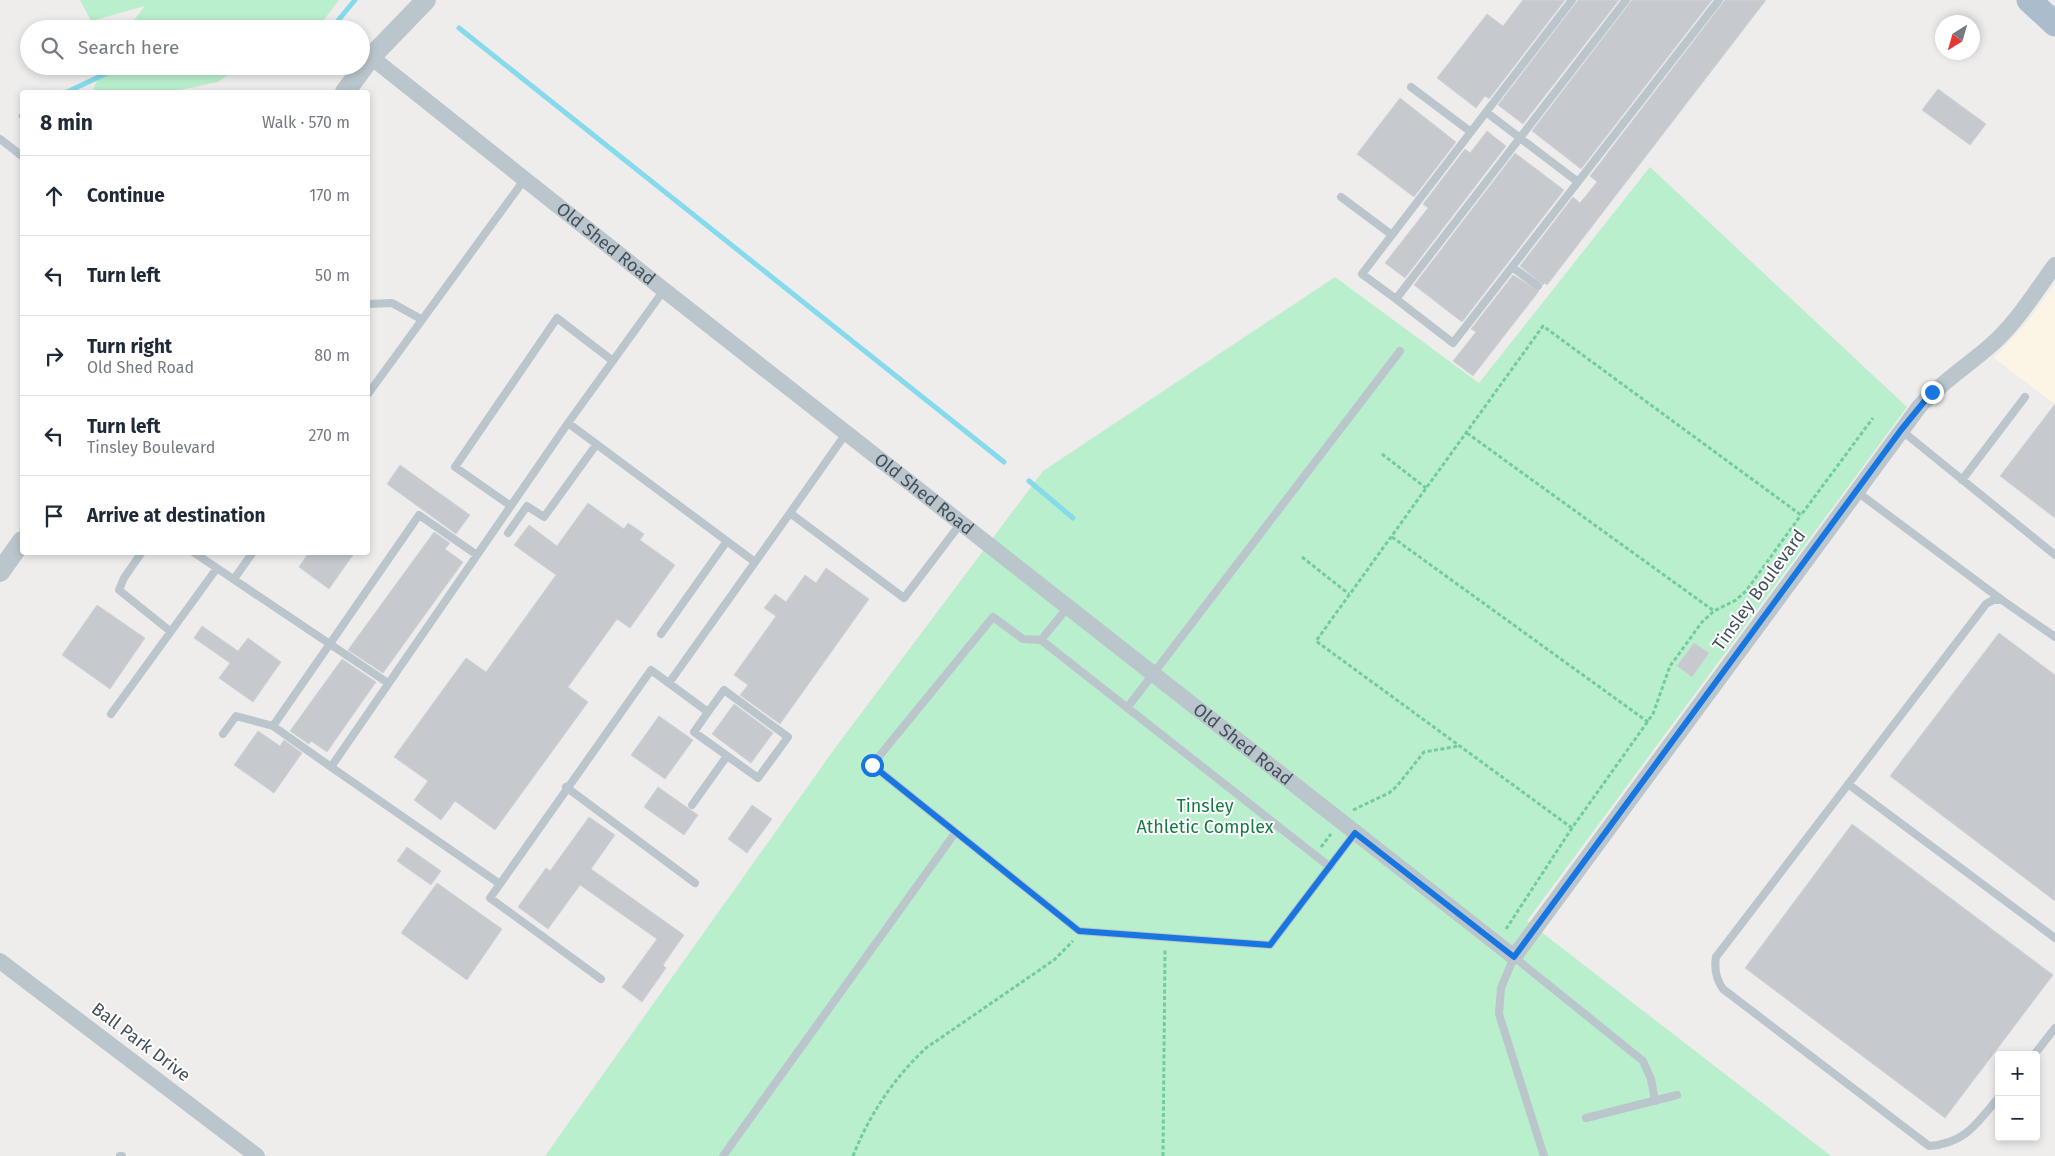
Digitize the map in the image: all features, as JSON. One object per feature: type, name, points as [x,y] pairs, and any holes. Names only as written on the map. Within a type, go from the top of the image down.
[{"type":"street","points":[[371,57],[426,0]]},
{"type":"street","name":"Old Shed Road","points":[[371,57],[524,180],[1514,957]]},
{"type":"street","points":[[346,90],[358,75]]},
{"type":"street","name":"Tinsley Boulevard","points":[[1514,957],[1901,430],[1932,392],[1991,346],[2010,325],[2055,265]]},
{"type":"street","points":[[0,572],[20,545]]},
{"type":"street","name":"Ball Park Drive","points":[[0,961],[257,1156]]},
{"type":"lane","points":[[1572,0],[1362,274],[1453,343],[1719,0]]},
{"type":"lane","points":[[1396,300],[1626,0]]},
{"type":"lane","points":[[1411,87],[1471,132]]},
{"type":"lane","points":[[1486,112],[1578,182]]},
{"type":"lane","points":[[0,138],[20,154]]},
{"type":"lane","points":[[370,391],[524,180]]},
{"type":"lane","points":[[1341,197],[1392,235]]},
{"type":"lane","points":[[1512,267],[1538,286]]},
{"type":"lane","points":[[331,767],[568,424],[664,290]]},
{"type":"lane","points":[[370,304],[392,303],[421,319]]},
{"type":"lane","points":[[511,506],[455,467],[557,318],[613,360]]},
{"type":"lane","points":[[1127,708],[1400,351]]},
{"type":"lane","points":[[1962,480],[2025,397]]},
{"type":"lane","points":[[568,424],[755,562]]},
{"type":"lane","points":[[1901,430],[2055,554]]},
{"type":"lane","points":[[669,683],[847,432]]},
{"type":"lane","points":[[508,533],[527,506],[544,517],[596,445]]},
{"type":"lane","points":[[1856,490],[2002,600],[2055,636]]},
{"type":"lane","points":[[790,513],[904,598],[961,523]]},
{"type":"lane","points":[[273,726],[419,514],[477,555]]},
{"type":"lane","points":[[661,634],[727,541]]},
{"type":"lane","points":[[140,555],[124,578],[119,590],[170,631]]},
{"type":"lane","points":[[198,555],[388,683]]},
{"type":"lane","points":[[234,580],[251,555]]},
{"type":"lane","points":[[111,714],[217,568]]},
{"type":"lane","points":[[1995,1101],[1963,1137],[1947,1145],[1929,1146],[1720,984],[1714,966],[1716,957],[1986,604],[1993,600],[2002,600]]},
{"type":"lane","points":[[1041,640],[1068,607]]},
{"type":"lane","points":[[1330,866],[1041,640],[1023,639],[993,617],[872,765],[1079,931],[1270,945],[1330,866],[1355,833]]},
{"type":"lane","points":[[601,979],[490,898],[651,670],[708,712]]},
{"type":"lane","points":[[724,690],[788,737],[758,778],[694,732],[708,712],[724,690]]},
{"type":"lane","points":[[223,734],[236,716],[273,726],[500,884]]},
{"type":"lane","points":[[692,804],[727,756]]},
{"type":"lane","points":[[1848,784],[2055,938]]},
{"type":"lane","points":[[566,788],[695,883]]},
{"type":"lane","points":[[723,1156],[955,833]]},
{"type":"lane","points":[[1544,1156],[1499,1014],[1501,988],[1514,957],[1643,1061],[1651,1079],[1655,1101]]},
{"type":"lane","points":[[2037,1051],[2055,1028]]},
{"type":"lane","points":[[1586,1118],[1677,1095]]},
{"type":"path","points":[[1572,828],[1316,641],[1544,326],[1800,515]]},
{"type":"path","points":[[1497,944],[1572,828],[1653,714],[1670,666],[1702,622],[1714,611],[1736,600],[1746,591],[1873,418]]},
{"type":"path","points":[[1467,433],[1714,611]]},
{"type":"path","points":[[1382,454],[1426,488]]},
{"type":"path","points":[[1392,537],[1648,722]]},
{"type":"path","points":[[1302,557],[1349,594]]},
{"type":"path","points":[[1314,855],[1347,812],[1389,793],[1398,786],[1424,752],[1460,746]]},
{"type":"path","points":[[852,1156],[882,1101],[912,1061],[926,1048],[1062,954],[1079,931]]},
{"type":"path","points":[[1163,1156],[1165,936]]},
{"type":"shaded area","points":[[2055,284],[2055,404],[1994,358],[2029,320]]},
{"type":"green space","points":[[80,0],[339,0],[324,20],[134,20],[145,6],[90,20]]},
{"type":"green space","points":[[100,75],[228,75],[218,82],[180,90],[93,90]]},
{"type":"green space","name":"Tinsley Athletic Complex","points":[[1650,167],[1907,407],[1527,921],[1831,1156],[545,1156],[835,748],[1043,471],[1335,277],[1479,383]]},
{"type":"building","points":[[1523,0],[1565,0],[1489,99],[1485,96],[1476,108],[1437,78],[1487,14],[1503,26]]},
{"type":"building","points":[[1578,0],[1619,0],[1523,124],[1498,105]]},
{"type":"building","points":[[1632,0],[1712,0],[1581,169],[1532,131]]},
{"type":"building","points":[[1725,0],[1766,0],[1547,285],[1545,283],[1543,285],[1520,266],[1573,197],[1580,203],[1597,182],[1590,176]]},
{"type":"building","points":[[1938,89],[1986,124],[1970,145],[1922,110]]},
{"type":"building","points":[[1400,98],[1456,142],[1414,197],[1357,154]]},
{"type":"building","points":[[1487,131],[1506,146],[1405,278],[1385,263],[1428,208],[1423,204],[1465,149],[1470,153]]},
{"type":"building","points":[[1515,153],[1564,190],[1462,322],[1414,285]]},
{"type":"building","points":[[1513,275],[1539,291],[1473,376],[1453,361],[1476,332],[1471,329]]},
{"type":"building","points":[[2055,404],[2055,518],[2000,476]]},
{"type":"building","points":[[400,465],[470,515],[456,534],[387,484]]},
{"type":"building","points":[[588,503],[624,529],[628,523],[644,534],[640,540],[675,565],[630,628],[617,619],[568,687],[588,702],[495,830],[455,801],[441,820],[414,800],[428,781],[394,757],[466,658],[486,672],[556,575],[514,545],[529,525],[557,546]]},
{"type":"building","points":[[434,532],[450,543],[445,549],[463,562],[383,673],[348,650]]},
{"type":"building","points":[[307,555],[353,555],[329,589],[299,567]]},
{"type":"building","points":[[826,568],[869,599],[780,724],[740,695],[748,685],[734,675],[776,616],[764,608],[775,594],[786,602],[805,575],[816,583]]},
{"type":"building","points":[[97,605],[145,638],[110,689],[62,655]]},
{"type":"building","points":[[202,626],[238,651],[248,638],[281,662],[253,702],[219,678],[230,663],[194,638]]},
{"type":"building","points":[[1999,633],[2055,675],[2055,901],[1890,776]]},
{"type":"building","points":[[1694,643],[1709,653],[1692,677],[1677,666]]},
{"type":"building","points":[[342,659],[376,682],[327,752],[311,741],[309,744],[290,731]]},
{"type":"building","points":[[734,704],[773,733],[751,763],[712,734]]},
{"type":"building","points":[[659,716],[693,740],[665,779],[631,755]]},
{"type":"building","points":[[258,731],[280,746],[284,740],[302,753],[274,793],[234,765]]},
{"type":"building","points":[[658,787],[698,815],[684,835],[644,807]]},
{"type":"building","points":[[752,805],[772,819],[747,853],[728,839]]},
{"type":"building","points":[[589,817],[615,835],[591,869],[684,935],[663,965],[666,968],[642,1002],[622,987],[657,939],[580,885],[548,929],[518,907],[546,868],[550,871]]},
{"type":"building","points":[[1852,824],[2053,975],[1945,1118],[1745,968]]},
{"type":"building","points":[[407,847],[441,871],[431,885],[397,861]]},
{"type":"building","points":[[437,883],[502,929],[467,980],[401,933]]},
{"type":"waterway","points":[[338,20],[355,0]]},
{"type":"waterway","points":[[459,28],[1004,462]]},
{"type":"waterway","points":[[71,90],[103,75]]},
{"type":"waterway","points":[[1029,481],[1073,518]]},
{"type":"route","points":[[872,765],[1079,931],[1270,945],[1355,833],[1514,957],[1901,430],[1932,392]]}]
